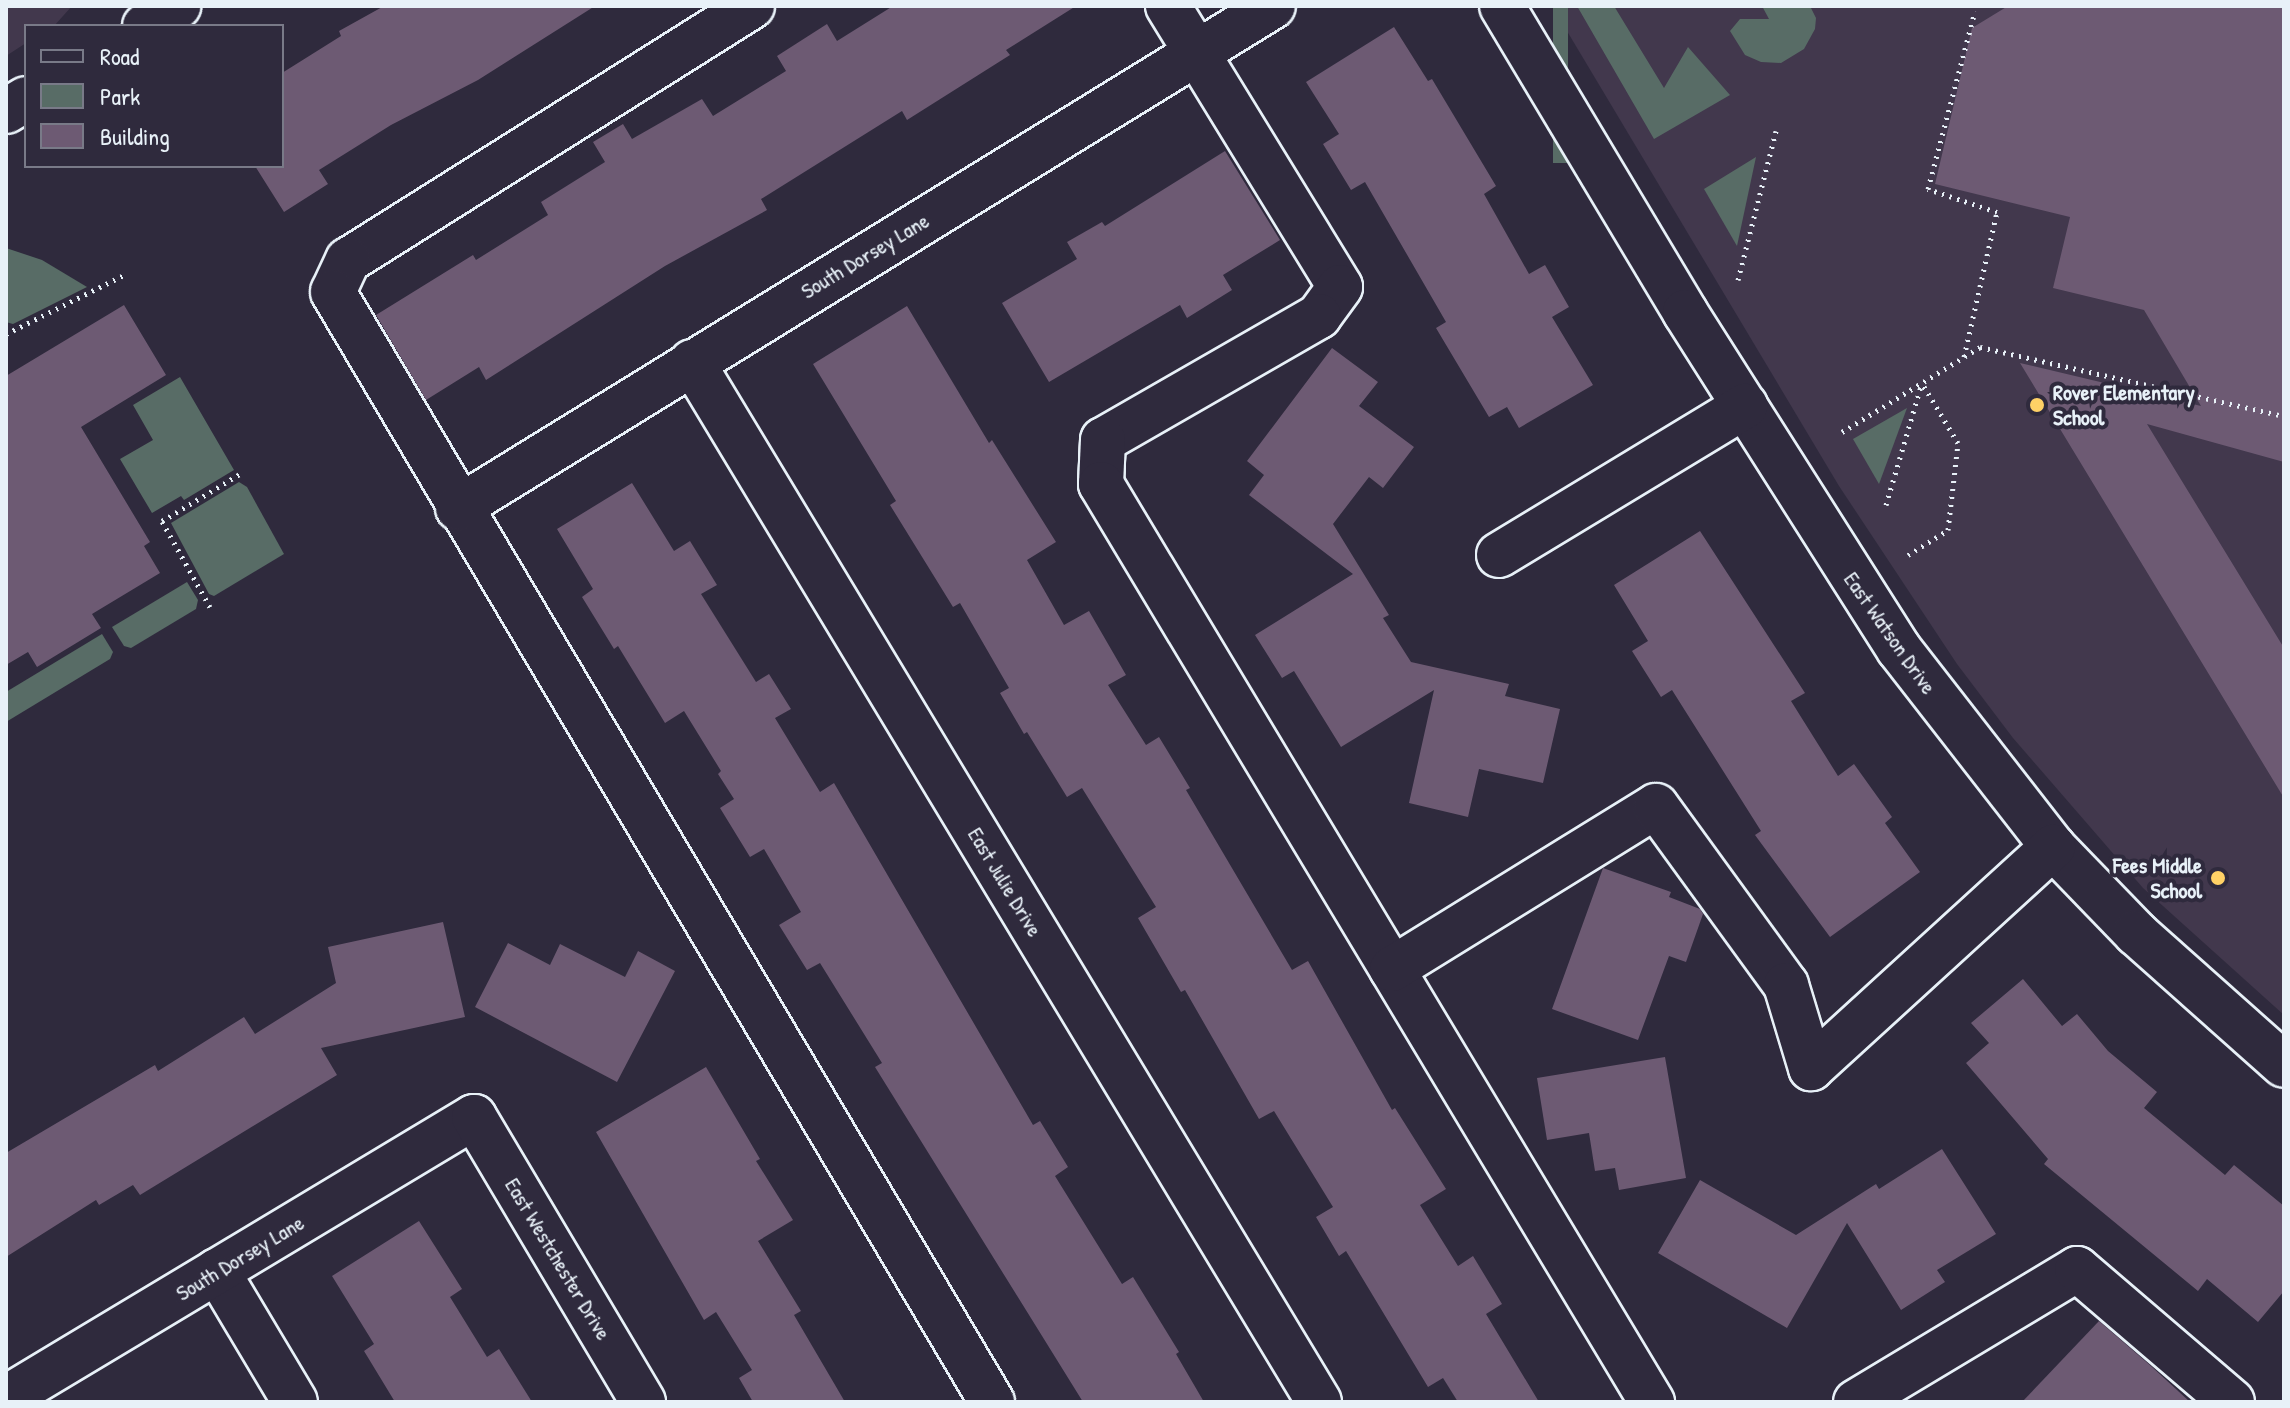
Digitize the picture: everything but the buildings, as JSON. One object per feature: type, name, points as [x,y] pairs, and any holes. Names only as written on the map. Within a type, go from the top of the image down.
[{"type":"street","points":[[752,6],[348,260],[333,292],[458,508],[992,1402]]},
{"type":"street","points":[[1168,6],[1340,287],[1319,316],[1103,440],[1101,484],[1652,1402]]},
{"type":"street","name":"South Dorsey Lane","points":[[458,508],[1273,6]]},
{"type":"street","name":"East Watson Drive","points":[[1502,6],[1880,623],[1973,748],[2053,847],[2136,933],[2284,1065]]},
{"type":"street","points":[[6,111],[24,100]]},
{"type":"street","name":"East Julie Drive","points":[[692,362],[1319,1402]]},
{"type":"street","points":[[1499,555],[1745,406]]},
{"type":"street","points":[[1392,969],[1656,806],[1786,985],[1811,1068],[2053,847]]},
{"type":"street","name":"South Dorsey Lane","points":[[6,1398],[474,1117]]},
{"type":"street","name":"East Westchester Drive","points":[[474,1117],[643,1402]]},
{"type":"street","points":[[1856,1402],[2077,1269],[2232,1402]]},
{"type":"street","points":[[217,1271],[295,1402]]},
{"type":"path","points":[[1964,357],[1997,212],[1928,189],[1975,11]]},
{"type":"path","points":[[1738,280],[1776,131]]},
{"type":"path","points":[[6,334],[124,275]]},
{"type":"path","points":[[1842,432],[1980,347],[2284,416]]},
{"type":"path","points":[[1886,505],[1922,383]]},
{"type":"path","points":[[1908,555],[1948,530],[1958,443],[1922,383]]},
{"type":"path","points":[[210,607],[162,521],[243,472]]},
{"type":"shaded area","points":[[6,6],[72,6],[56,24],[24,24],[24,44],[6,56]]},
{"type":"shaded area","name":"Rover Elementary School","points":[[1552,6],[2284,6],[2284,1015],[2143,888],[2013,738],[1957,664],[1839,486]]},
{"type":"green space","points":[[1553,6],[1568,6],[1568,163],[1553,163]]},
{"type":"green space","points":[[1577,6],[1614,6],[1664,88],[1688,47],[1730,95],[1654,139]]},
{"type":"green space","points":[[1762,6],[1810,6],[1816,18],[1815,29],[1804,49],[1781,63],[1761,62],[1745,55],[1730,31],[1740,19],[1769,19]]},
{"type":"green space","points":[[1756,157],[1737,246],[1704,189]]},
{"type":"green space","points":[[6,248],[42,260],[87,287],[13,324],[6,322]]},
{"type":"green space","points":[[180,377],[234,470],[184,500],[181,496],[152,513],[120,459],[153,440],[133,405]]},
{"type":"green space","points":[[1907,408],[1879,484],[1853,439]]},
{"type":"green space","points":[[239,482],[247,487],[284,554],[214,596],[209,594],[171,523]]},
{"type":"green space","points":[[187,582],[198,600],[196,609],[131,648],[124,646],[112,627]]},
{"type":"green space","points":[[102,634],[113,652],[110,659],[6,722],[6,692]]},
{"type":"place","name":"Rover Elementary School","points":[[2037,405]]},
{"type":"place","name":"Fees Middle School","points":[[2218,878]]}]
